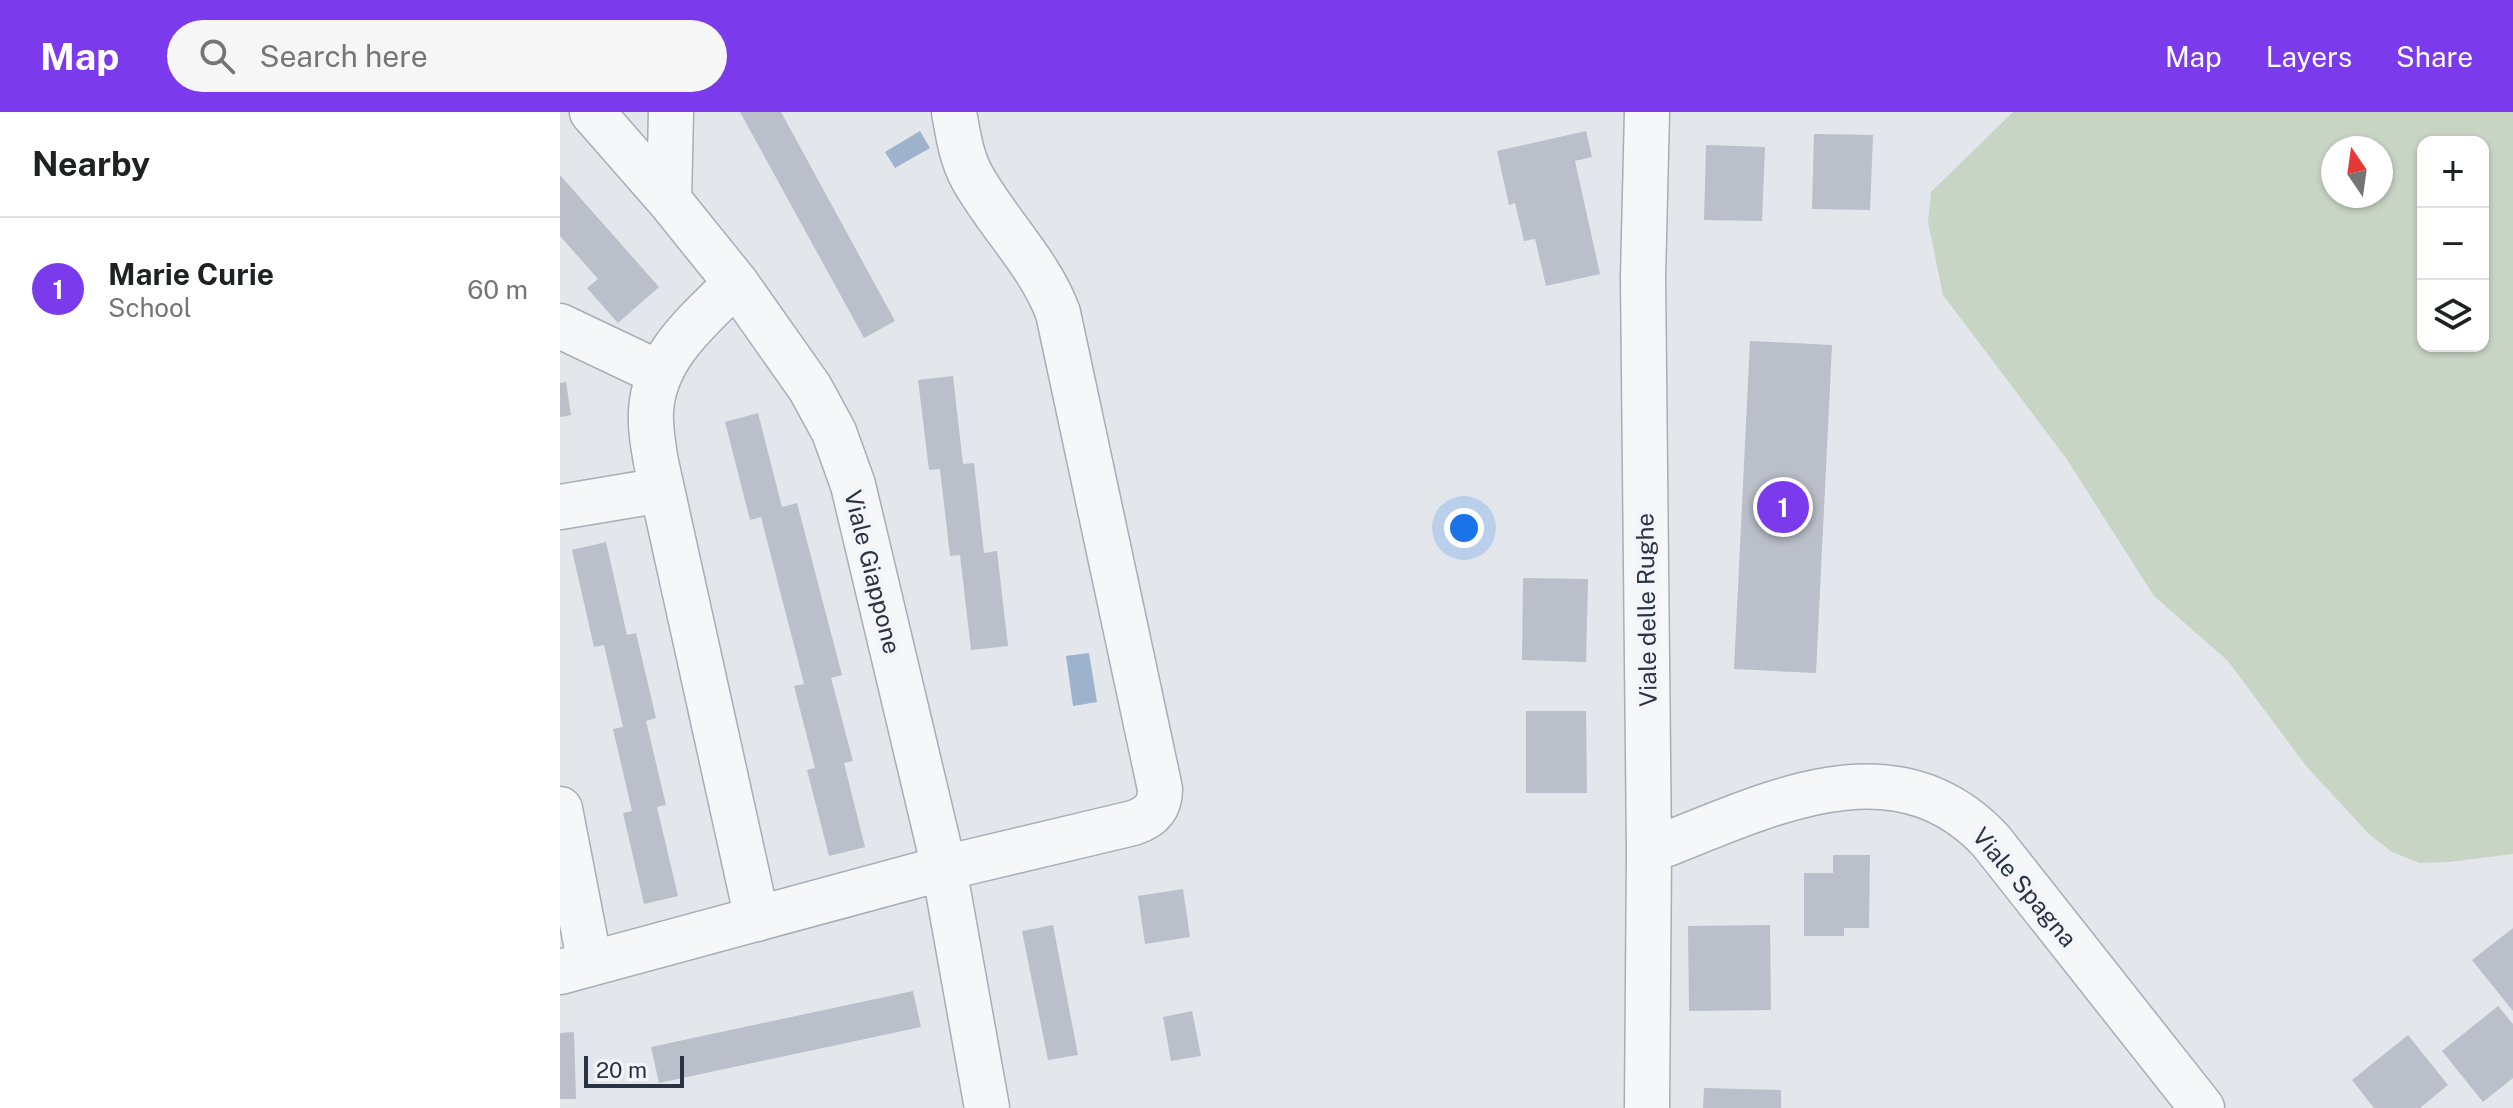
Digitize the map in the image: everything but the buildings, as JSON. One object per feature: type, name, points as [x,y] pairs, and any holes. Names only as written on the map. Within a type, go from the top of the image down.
[{"type":"street","name":"Viale Giappone","points":[[592,112],[736,283],[810,388],[834,432],[853,485],[944,868],[987,1108]]},
{"type":"street","points":[[669,200],[671,112]]},
{"type":"street","points":[[560,809],[575,968],[944,868],[1140,820],[1158,805],[1160,789],[1058,313],[1047,289],[972,178],[960,145],[954,112]]},
{"type":"street","name":"Viale delle Rughe","points":[[1647,112],[1643,293],[1649,851],[1647,1108]]},
{"type":"street","points":[[736,283],[669,354],[659,373],[651,412],[662,490],[757,919]]},
{"type":"street","points":[[560,326],[659,373]]},
{"type":"street","points":[[560,507],[662,490]]},
{"type":"street","name":"Viale Spagna","points":[[1649,851],[1781,801],[1835,788],[1891,786],[1937,799],[1957,811],[1991,841],[2202,1108]]},
{"type":"green space","points":[[2013,112],[2513,112],[2513,854],[2420,863],[2392,852],[2370,835],[2306,766],[2228,661],[2154,596],[2066,458],[1943,295],[1928,222],[1931,192]]},
{"type":"water","points":[[920,131],[930,148],[895,168],[885,152]]},
{"type":"water","points":[[1089,653],[1097,702],[1073,706],[1066,656]]},
{"type":"place","name":"Marie Curie","points":[[1783,507]]}]
